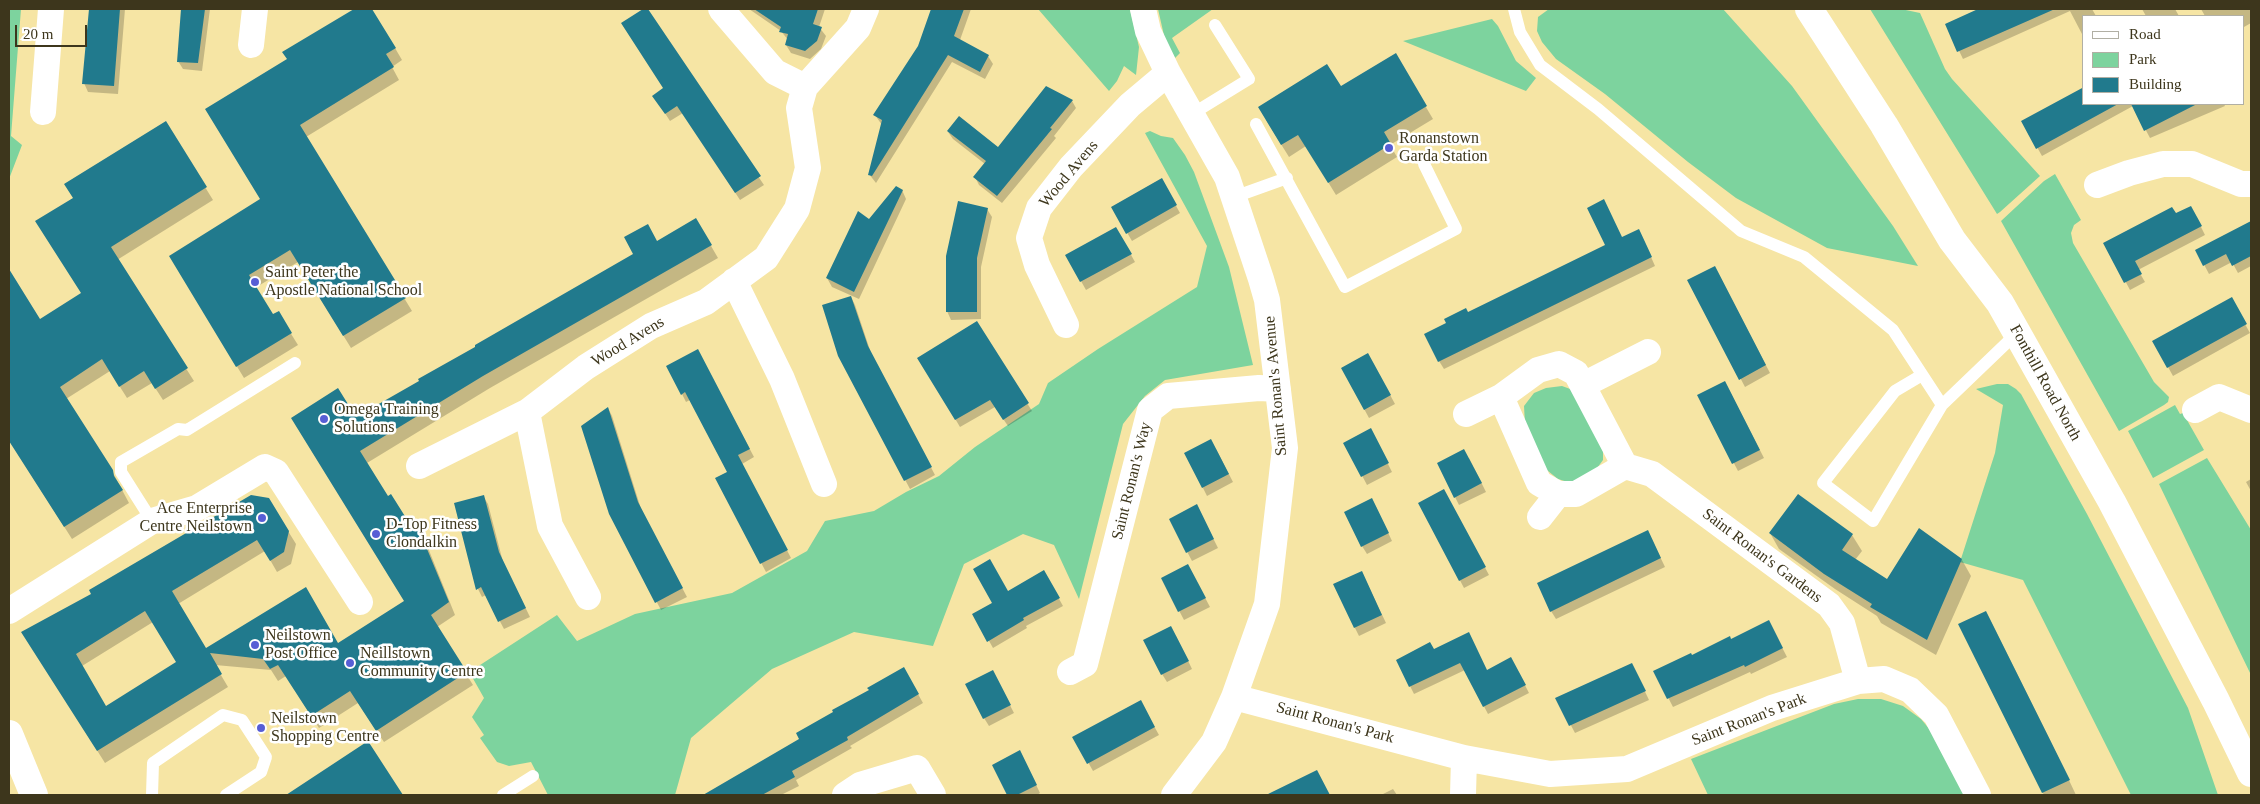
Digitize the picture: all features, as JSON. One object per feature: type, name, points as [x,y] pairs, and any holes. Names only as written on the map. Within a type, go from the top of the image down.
[{"type":"main road","name":"Fonthill Road North","points":[[1809,9],[1884,124],[1952,240],[2000,304],[2017,333],[2121,519],[2251,774]]},
{"type":"main road","points":[[9,734],[34,795]]},
{"type":"street","points":[[43,112],[51,9]]},
{"type":"street","points":[[251,45],[255,9]]},
{"type":"street","points":[[721,9],[775,72],[806,87]]},
{"type":"street","name":"Wood Avens","points":[[419,466],[527,412],[586,367],[651,326],[706,302],[766,258],[797,209],[808,168],[798,108],[806,87],[858,28],[866,9]]},
{"type":"street","name":"Saint Ronan's Avenue","points":[[1143,9],[1148,32],[1168,73],[1227,177],[1234,197],[1267,300],[1285,448],[1267,604],[1234,697],[1214,742],[1174,795]]},
{"type":"street","name":"Wood Avens","points":[[1066,325],[1037,264],[1029,238],[1039,208],[1071,166],[1130,105],[1168,73]]},
{"type":"street","points":[[2097,185],[2129,173],[2163,164],[2192,164],[2242,184],[2251,184]]},
{"type":"street","points":[[734,281],[782,379],[824,484]]},
{"type":"street","points":[[1583,385],[1648,352]]},
{"type":"street","points":[[1466,414],[1501,397],[1538,370],[1559,364],[1576,373],[1625,466],[1576,494],[1558,494],[1539,483],[1501,397]]},
{"type":"street","name":"Saint Ronan's Way","points":[[1070,672],[1085,664],[1150,410],[1168,396],[1278,388]]},
{"type":"street","points":[[2196,410],[2219,397],[2251,410]]},
{"type":"street","points":[[527,412],[550,526],[588,597]]},
{"type":"street","name":"Saint Ronan's Gardens","points":[[1625,466],[1652,474],[1828,605],[1842,623],[1858,681]]},
{"type":"street","points":[[9,611],[152,521],[197,508],[265,467],[276,472],[360,602]]},
{"type":"street","points":[[1540,517],[1558,494]]},
{"type":"street","name":"Saint Ronan's Park","points":[[1234,697],[1464,758],[1550,774],[1626,769],[1772,708],[1858,681],[1884,679],[1910,690],[1936,715],[1978,795]]},
{"type":"street","points":[[1463,795],[1464,758]]},
{"type":"street","points":[[845,795],[860,785],[918,768],[933,795]]},
{"type":"lane","points":[[1514,9],[1520,32],[1540,65],[1598,109],[1741,231],[1804,257],[1893,330],[1942,405]]},
{"type":"lane","points":[[1192,114],[1249,79],[1215,25]]},
{"type":"lane","points":[[1256,124],[1345,287],[1456,229],[1424,164]]},
{"type":"lane","points":[[1234,197],[1287,178]]},
{"type":"lane","points":[[1922,375],[1895,391],[1823,483],[1873,521],[1942,405],[2017,333]]},
{"type":"lane","points":[[152,521],[121,472],[121,462],[178,429],[187,430],[294,363]]},
{"type":"lane","points":[[152,795],[152,763],[223,715],[242,720],[266,757],[261,772],[226,795]]},
{"type":"lane","points":[[503,795],[532,776]]},
{"type":"green space","points":[[9,9],[21,9],[11,136],[22,145],[9,179]]},
{"type":"green space","points":[[1038,9],[1130,9],[1139,47],[1136,75],[1124,66],[1117,81],[1109,91]]},
{"type":"green space","points":[[1158,9],[1213,9],[1172,38],[1180,53],[1175,58],[1165,40]]},
{"type":"green space","points":[[1549,9],[1723,9],[1792,86],[1893,226],[1918,266],[1827,248],[1736,198],[1688,162],[1605,94],[1556,59],[1542,42],[1537,31],[1538,17]]},
{"type":"green space","points":[[1870,9],[1901,9],[1920,13],[1945,69],[1952,79],[2040,176],[1997,214]]},
{"type":"green space","points":[[1492,19],[1498,26],[1516,61],[1536,78],[1526,91],[1403,41]]},
{"type":"green space","points":[[1150,131],[1161,136],[1173,138],[1194,172],[1229,267],[1253,365],[1165,380],[1145,396],[1123,424],[1079,599],[1054,545],[1023,534],[964,564],[933,646],[854,632],[772,669],[691,738],[675,795],[548,795],[531,762],[509,766],[497,762],[480,738],[484,735],[472,717],[484,698],[471,675],[477,667],[557,615],[577,641],[635,614],[732,593],[807,551],[825,521],[874,511],[906,492],[939,476],[975,447],[1039,404],[1048,383],[1098,349],[1197,287],[1207,246],[1145,133]]},
{"type":"green space","points":[[2055,174],[2081,220],[2074,225],[2071,233],[2073,243],[2154,382],[2169,397],[2168,402],[2164,405],[2119,431],[2001,221],[2044,181]]},
{"type":"green space","points":[[1997,384],[2008,384],[2021,394],[2087,514],[2188,708],[2218,795],[2131,795],[2023,580],[1960,562],[1995,453],[2003,405],[1976,389]]},
{"type":"green space","points":[[1562,386],[1573,390],[1603,443],[1603,460],[1592,475],[1574,484],[1558,479],[1543,467],[1525,424],[1524,406],[1534,393],[1546,388]]},
{"type":"green space","points":[[2175,405],[2180,414],[2183,413],[2204,450],[2153,478],[2128,431]]},
{"type":"green space","points":[[2207,458],[2251,530],[2251,675],[2159,484]]},
{"type":"green space","points":[[1858,699],[1881,699],[1903,706],[1921,719],[1936,737],[1964,795],[1708,795],[1691,759],[1834,704]]},
{"type":"building","points":[[89,9],[120,9],[114,86],[82,84]]},
{"type":"building","points":[[181,9],[205,9],[198,63],[177,62]]},
{"type":"building","points":[[354,9],[372,9],[396,48],[386,54],[394,67],[300,125],[406,298],[343,336],[290,250],[249,275],[273,314],[279,311],[292,333],[236,367],[169,256],[260,199],[205,109],[287,59],[282,52]]},
{"type":"building","points":[[643,9],[648,9],[761,176],[735,193],[677,106],[665,114],[652,96],[663,88],[621,23]]},
{"type":"building","points":[[754,9],[818,9],[813,24],[822,27],[817,41],[805,51],[785,45],[788,34],[779,32],[781,27]]},
{"type":"building","points":[[931,9],[964,9],[954,36],[989,55],[980,72],[948,55],[872,176],[868,175],[882,120],[873,115],[918,46]]},
{"type":"building","points":[[1978,9],[2055,9],[1957,52],[1945,24]]},
{"type":"building","points":[[1396,53],[1427,106],[1384,132],[1391,144],[1328,183],[1298,135],[1281,145],[1258,107],[1327,64],[1341,86]]},
{"type":"building","points":[[1046,86],[1073,100],[1050,128],[1052,129],[997,196],[973,177],[986,161],[947,131],[959,116],[998,147]]},
{"type":"building","points":[[2082,88],[2082,105],[2116,105],[2036,149],[2021,121]]},
{"type":"building","points":[[2131,105],[2195,105],[2144,131]]},
{"type":"building","points":[[166,121],[207,187],[111,247],[188,368],[155,389],[144,371],[119,387],[102,359],[60,387],[113,470],[114,476],[123,490],[64,527],[9,441],[9,269],[40,319],[81,293],[35,221],[73,198],[64,184]]},
{"type":"building","points":[[1162,178],[1177,205],[1126,234],[1111,207]]},
{"type":"building","points":[[896,186],[903,190],[854,292],[826,278],[858,211],[869,219]]},
{"type":"building","points":[[1604,199],[1622,237],[1639,229],[1652,257],[1438,362],[1424,334],[1446,323],[1444,319],[1466,308],[1468,312],[1605,245],[1587,208]]},
{"type":"building","points":[[958,201],[988,208],[977,258],[977,312],[946,312],[946,256]]},
{"type":"building","points":[[2191,206],[2202,226],[2135,261],[2142,274],[2124,283],[2103,243],[2172,207],[2176,213]]},
{"type":"building","points":[[696,218],[712,245],[483,376],[360,451],[388,496],[391,494],[408,521],[415,520],[449,602],[431,615],[467,672],[376,731],[350,691],[311,716],[278,665],[270,669],[263,659],[210,653],[222,674],[97,751],[21,632],[91,594],[89,590],[251,495],[269,498],[289,531],[284,552],[270,561],[257,540],[172,591],[206,648],[306,587],[338,643],[404,601],[291,418],[338,388],[356,417],[419,381],[418,379],[475,347],[475,345],[633,254],[624,237],[648,224],[657,241]],"holes":[[[145,611],[176,662],[106,706],[76,654]]]},
{"type":"building","points":[[2251,221],[2251,256],[2232,266],[2226,254],[2203,266],[2195,250]]},
{"type":"building","points":[[1116,227],[1132,254],[1080,282],[1065,255]]},
{"type":"building","points":[[1715,266],[1766,365],[1739,380],[1687,280]]},
{"type":"building","points":[[851,296],[868,346],[932,467],[904,481],[838,356],[822,305]]},
{"type":"building","points":[[2232,297],[2247,324],[2167,368],[2152,341]]},
{"type":"building","points":[[977,321],[1029,403],[1003,420],[990,400],[955,420],[917,358]]},
{"type":"building","points":[[698,349],[750,449],[738,455],[788,550],[760,564],[715,478],[727,472],[685,392],[681,395],[666,366]]},
{"type":"building","points":[[1368,353],[1391,395],[1364,410],[1341,368]]},
{"type":"building","points":[[1725,381],[1760,450],[1732,464],[1697,395]]},
{"type":"building","points":[[608,407],[638,502],[683,588],[655,603],[609,514],[581,426]]},
{"type":"building","points":[[1371,428],[1389,463],[1361,477],[1343,443]]},
{"type":"building","points":[[1211,439],[1229,474],[1202,488],[1184,453]]},
{"type":"building","points":[[1464,449],[1482,483],[1454,498],[1437,463]]},
{"type":"building","points":[[1444,489],[1486,567],[1459,581],[1418,503]]},
{"type":"building","points":[[1798,494],[1853,534],[1842,550],[1887,579],[1919,528],[1962,559],[1927,640],[1870,607],[1872,604],[1824,574],[1769,533]]},
{"type":"building","points":[[484,495],[499,552],[526,608],[498,622],[481,587],[476,590],[454,503]]},
{"type":"building","points":[[1372,498],[1389,533],[1361,547],[1344,512]]},
{"type":"building","points":[[1197,504],[1214,539],[1186,553],[1169,519]]},
{"type":"building","points":[[1648,530],[1661,558],[1550,612],[1537,583]]},
{"type":"building","points":[[990,559],[1008,591],[1044,570],[1060,598],[1023,618],[1024,620],[987,642],[972,614],[992,603],[973,569]]},
{"type":"building","points":[[1188,564],[1206,598],[1178,612],[1161,578]]},
{"type":"building","points":[[1362,571],[1382,615],[1354,628],[1333,584]]},
{"type":"building","points":[[1986,611],[2070,780],[2042,793],[1958,624]]},
{"type":"building","points":[[1769,620],[1783,648],[1745,667],[1744,665],[1667,699],[1653,671],[1691,653],[1692,655],[1730,636],[1731,639]]},
{"type":"building","points":[[1171,626],[1189,661],[1161,675],[1143,640]]},
{"type":"building","points":[[1469,632],[1487,670],[1511,657],[1526,685],[1483,707],[1460,663],[1409,687],[1396,660],[1430,642],[1434,649]]},
{"type":"building","points":[[1632,663],[1646,691],[1569,726],[1555,698]]},
{"type":"building","points":[[904,667],[919,694],[847,737],[848,740],[792,771],[795,777],[762,795],[703,795],[799,739],[796,733]]},
{"type":"building","points":[[993,670],[1011,705],[983,719],[965,684]]},
{"type":"building","points":[[1141,700],[1155,727],[1087,764],[1072,737]]},
{"type":"building","points":[[368,741],[403,795],[286,795]]},
{"type":"building","points":[[1020,750],[1037,785],[1017,795],[1007,795],[992,765]]},
{"type":"building","points":[[1317,770],[1330,795],[1266,795]]},
{"type":"place","name":"Ronanstown Garda Station","points":[[1389,148]]},
{"type":"place","name":"Saint Peter the Apostle National School","points":[[255,282]]},
{"type":"place","name":"Omega Training Solutions","points":[[324,419]]},
{"type":"place","name":"Ace Enterprise Centre Neilstown","points":[[262,518]]},
{"type":"place","name":"D-Top Fitness Clondalkin","points":[[376,534]]},
{"type":"place","name":"Neilstown Post Office","points":[[255,645]]},
{"type":"place","name":"Neillstown Community Centre","points":[[350,663]]},
{"type":"place","name":"Neilstown Shopping Centre","points":[[261,728]]}]
